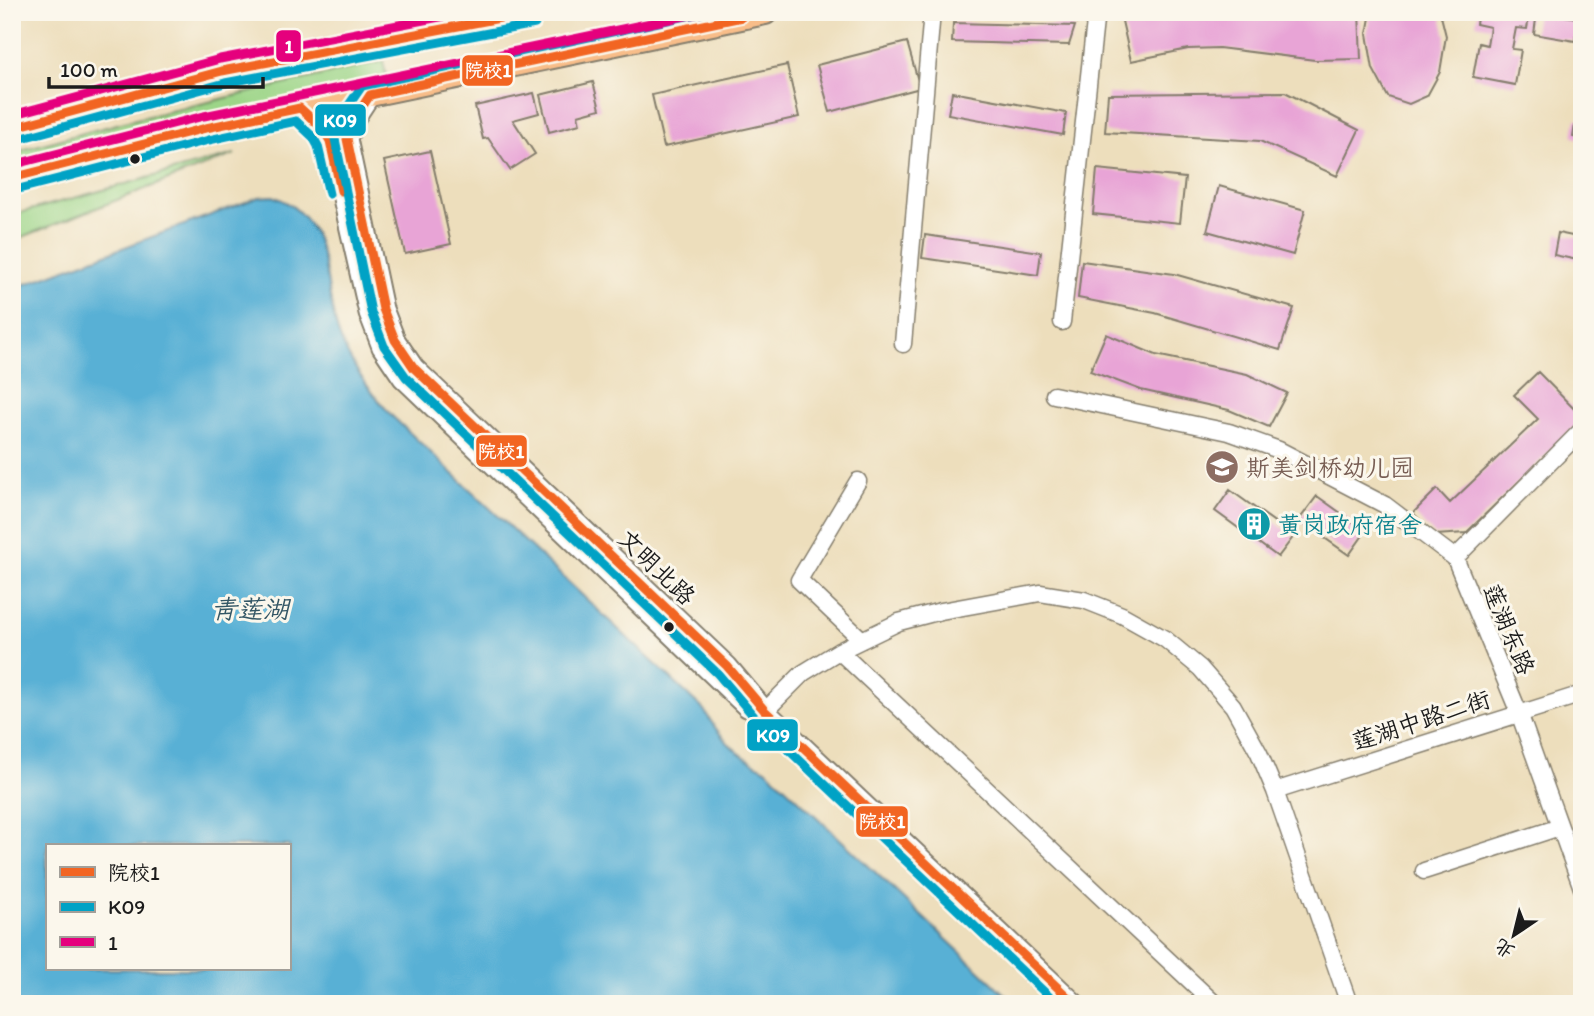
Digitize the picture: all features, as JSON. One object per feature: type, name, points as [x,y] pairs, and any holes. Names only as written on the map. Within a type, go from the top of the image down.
[{"type":"main road","points":[[12,128],[222,71],[533,12]]},
{"type":"main road","points":[[12,178],[194,131],[751,14]]},
{"type":"street","points":[[903,344],[932,12]]},
{"type":"street","points":[[1062,322],[1096,12]]},
{"type":"street","name":"文明北路","points":[[370,95],[353,121],[347,139],[383,309],[395,340],[414,368],[727,666],[762,714],[1061,1004]]},
{"type":"street","name":"文明北路","points":[[300,108],[323,129],[330,141],[369,313],[382,347],[403,378],[1075,1004]]},
{"type":"street","points":[[1054,395],[1229,432],[1279,450],[1385,505],[1455,558],[1582,430]]},
{"type":"street","points":[[858,481],[799,580],[862,640]]},
{"type":"street","name":"莲湖东路","points":[[1455,558],[1520,713],[1582,888]]},
{"type":"street","points":[[762,714],[803,673],[839,651],[900,622],[1040,593],[1084,600],[1122,615],[1165,639],[1200,668],[1233,706],[1259,753],[1275,791],[1349,1004]]},
{"type":"street","points":[[839,651],[1215,1004]]},
{"type":"street","name":"莲湖中路二街","points":[[1275,791],[1582,694]]},
{"type":"street","points":[[1423,872],[1560,827]]},
{"type":"green space","points":[[383,61],[387,80],[12,174],[12,154],[28,148],[132,120]]},
{"type":"green space","points":[[235,154],[12,241],[12,215]]},
{"type":"water","name":"青莲湖","points":[[273,196],[293,206],[307,220],[316,237],[333,315],[349,357],[392,416],[704,710],[730,745],[766,769],[1015,1004],[12,1004],[12,289],[259,197]]},
{"type":"building","points":[[1120,12],[1359,12],[1361,59],[1315,60],[1219,48],[1188,49],[1131,61]]},
{"type":"building","points":[[1371,12],[1440,12],[1446,36],[1440,72],[1427,96],[1409,104],[1388,97],[1373,69],[1367,34]]},
{"type":"building","points":[[1478,12],[1530,12],[1527,29],[1516,28],[1512,49],[1521,50],[1515,85],[1473,77],[1479,43],[1487,45],[1490,27],[1476,24]]},
{"type":"building","points":[[1537,12],[1578,18],[1575,41],[1534,34]]},
{"type":"building","points":[[953,23],[1075,26],[1069,45],[952,42]]},
{"type":"building","points":[[907,42],[920,88],[830,112],[817,65]]},
{"type":"building","points":[[1579,50],[1582,50],[1582,73],[1576,72]]},
{"type":"building","points":[[787,65],[799,117],[664,147],[652,95]]},
{"type":"building","points":[[593,82],[600,109],[578,115],[580,124],[549,132],[540,95]]},
{"type":"building","points":[[952,92],[1066,113],[1063,135],[948,114]]},
{"type":"building","points":[[1285,92],[1359,130],[1337,176],[1260,141],[1105,132],[1108,94]]},
{"type":"building","points":[[534,93],[539,113],[513,120],[535,154],[510,170],[488,138],[483,139],[475,106]]},
{"type":"building","points":[[1576,119],[1582,120],[1582,139],[1573,137]]},
{"type":"building","points":[[430,151],[451,244],[405,254],[384,161]]},
{"type":"building","points":[[1097,169],[1185,178],[1180,223],[1093,214]]},
{"type":"building","points":[[1219,186],[1305,210],[1293,255],[1207,231]]},
{"type":"building","points":[[1558,233],[1582,238],[1582,261],[1554,255]]},
{"type":"building","points":[[925,235],[1041,252],[1038,275],[922,258]]},
{"type":"building","points":[[1082,261],[1174,274],[1294,308],[1280,350],[1155,313],[1078,298]]},
{"type":"building","points":[[1106,334],[1156,355],[1247,374],[1287,393],[1269,427],[1229,410],[1141,390],[1090,371]]},
{"type":"building","points":[[1538,372],[1582,420],[1466,533],[1435,535],[1413,513],[1437,489],[1450,503],[1538,419],[1514,395]]},
{"type":"building","name":"黄岗政府宿舍","points":[[1230,490],[1294,536],[1278,557],[1215,511]]},
{"type":"building","points":[[1317,496],[1366,531],[1349,555],[1299,520]]},
{"type":"transit line","name":"1","points":[[12,115],[220,59],[466,12]]},
{"type":"transit line","name":"院校1","points":[[12,128],[222,71],[532,12]]},
{"type":"transit line","name":"1","points":[[12,165],[204,116],[704,12]]},
{"type":"transit line","name":"K09","points":[[705,12],[362,86],[342,115],[335,139],[371,312],[384,346],[406,377],[718,674],[757,720],[1057,1004]]},
{"type":"transit line","name":"院校1","points":[[745,12],[742,17],[370,95],[353,121],[347,139],[383,309],[395,340],[414,368],[727,666],[765,711],[1075,1004]]},
{"type":"transit line","name":"K09","points":[[15,140],[225,83],[535,24]]},
{"type":"transit line","name":"院校1","points":[[12,178],[206,128],[300,108],[323,129],[330,141],[341,191]]},
{"type":"transit line","name":"K09","points":[[15,190],[209,140],[296,121],[313,137],[318,146],[329,194]]},
{"type":"place","name":"斯美剑桥幼儿园","points":[[1222,467]]},
{"type":"place","name":"黄岗政府宿舍","points":[[1254,524]]}]
